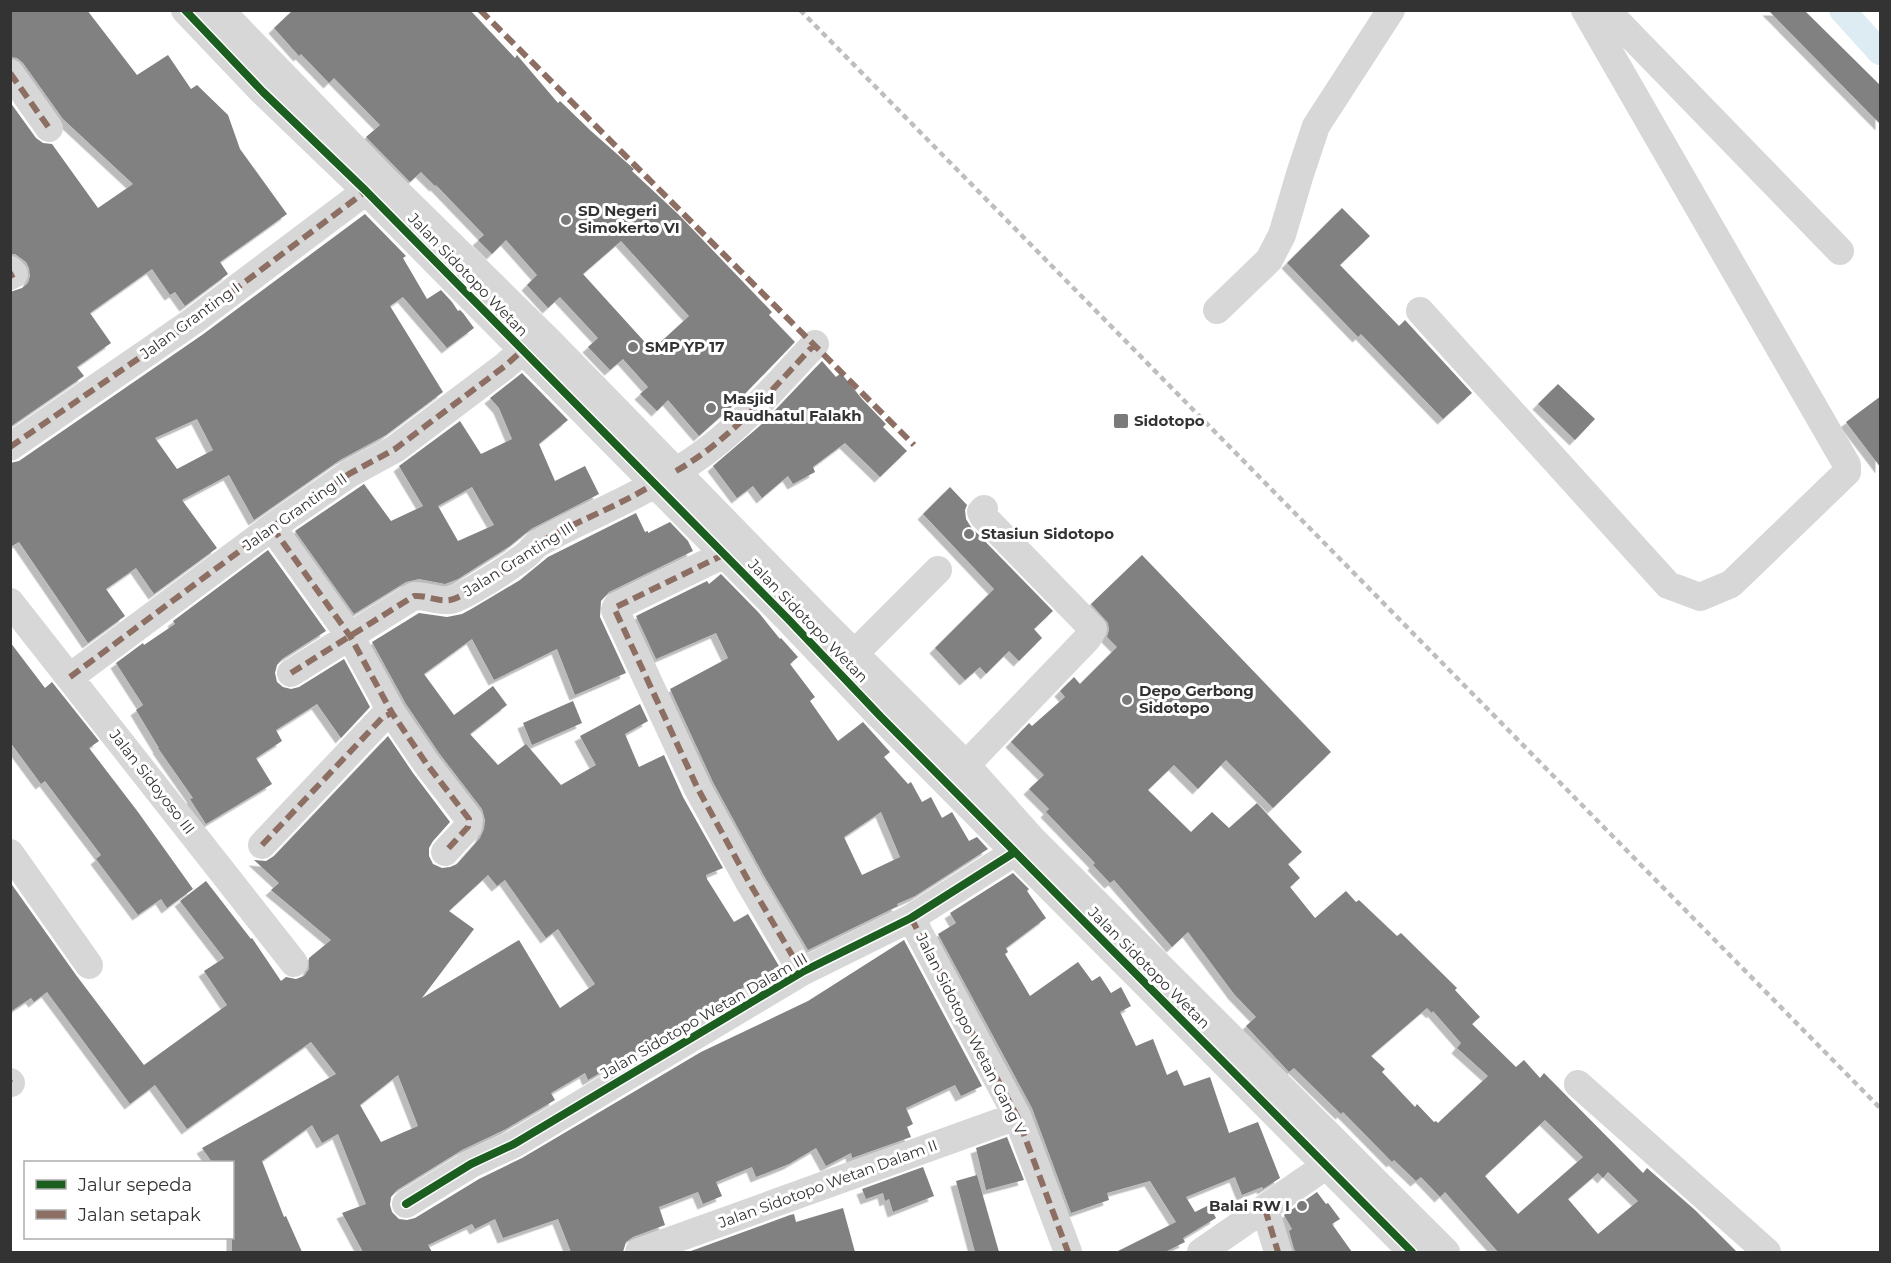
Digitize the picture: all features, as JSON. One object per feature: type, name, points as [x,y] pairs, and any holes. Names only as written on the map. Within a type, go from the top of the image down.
[{"type":"street","name":"Jalan Sidotopo Wetan","points":[[184,10],[272,83],[549,341],[665,477],[725,554],[881,717],[1015,852],[1336,1159],[1446,1252]]},
{"type":"street","name":"Jalan Sidotopo Wetan","points":[[220,10],[272,83],[366,191],[523,351],[665,477],[854,654],[966,765],[1034,841],[1336,1159],[1412,1252]]},
{"type":"street","points":[[1217,310],[1269,260],[1282,235],[1316,126],[1390,10]]},
{"type":"street","points":[[1420,311],[1668,585],[1700,597],[1731,584],[1847,472],[1847,465],[1585,10]]},
{"type":"street","points":[[1606,10],[1840,251]]},
{"type":"street","points":[[10,73],[49,128]]},
{"type":"street","name":"Jalan Granting I","points":[[10,447],[193,321],[366,191]]},
{"type":"street","name":"Jalan Granting III","points":[[291,673],[414,596],[452,600],[500,573],[527,555],[537,545],[575,524],[632,498],[698,458],[750,413],[815,344]]},
{"type":"street","name":"Jalan Granting II","points":[[70,677],[272,527],[349,474],[395,448],[523,351]]},
{"type":"street","points":[[966,765],[1088,639],[1093,628],[983,516],[981,512],[984,509]]},
{"type":"street","points":[[272,527],[350,636],[392,712],[432,770],[470,819],[468,827],[445,852]]},
{"type":"street","points":[[725,554],[616,608],[698,789],[802,972]]},
{"type":"street","points":[[854,654],[938,570]]},
{"type":"street","name":"Jalan Sidoyoso III","points":[[10,602],[294,963]]},
{"type":"street","points":[[262,845],[383,717],[392,712]]},
{"type":"street","name":"Jalan Sidotopo Wetan Dalam III","points":[[406,1204],[471,1164],[524,1138],[802,972],[911,918],[1015,852]]},
{"type":"street","points":[[10,853],[89,965]]},
{"type":"street","name":"Jalan Sidotopo Wetan Gang V","points":[[911,918],[1017,1116],[1068,1252]]},
{"type":"street","points":[[1578,1084],[1767,1252]]},
{"type":"street","name":"Jalan Sidotopo Wetan Dalam II","points":[[639,1252],[1017,1116]]},
{"type":"street","points":[[1202,1252],[1336,1159]]},
{"type":"street","points":[[1265,1209],[1278,1252]]},
{"type":"building","points":[[10,10],[87,10],[137,75],[168,55],[191,89],[197,85],[228,115],[240,149],[287,214],[220,262],[228,274],[185,306],[175,292],[170,295],[152,269],[90,313],[111,343],[77,367],[84,376],[10,427],[10,292],[22,288],[28,283],[30,276],[26,262],[15,254],[10,254],[10,102],[36,138],[43,143],[52,144],[98,208],[133,184],[63,119],[23,63],[17,58],[10,57]]},
{"type":"building","points":[[293,10],[470,10],[515,58],[517,55],[558,103],[560,101],[634,169],[632,171],[678,214],[772,312],[769,315],[795,342],[738,401],[699,436],[668,400],[657,411],[640,394],[648,387],[623,359],[610,370],[588,347],[598,338],[560,297],[548,308],[527,285],[537,275],[506,240],[492,254],[478,240],[484,235],[436,185],[421,172],[410,182],[366,137],[380,125],[334,78],[329,83],[301,54],[299,56],[274,28]],"holes":[[[621,241],[689,316],[652,350],[583,274]]]},
{"type":"building","points":[[1768,10],[1804,10],[1881,86],[1881,125]]},
{"type":"building","points":[[1342,208],[1370,236],[1340,265],[1399,326],[1405,320],[1472,393],[1443,419],[1361,334],[1358,337],[1287,263]]},
{"type":"building","points":[[365,214],[406,256],[403,258],[427,299],[441,290],[474,328],[447,348],[403,297],[390,306],[443,392],[386,435],[340,460],[254,520],[229,475],[182,500],[217,548],[154,594],[136,568],[106,589],[125,616],[88,643],[19,542],[10,547],[10,463],[19,461],[202,335]],"holes":[[[197,419],[213,450],[177,469],[155,438]]]},
{"type":"building","points":[[822,361],[836,377],[841,373],[886,424],[883,427],[907,451],[880,477],[845,443],[813,467],[815,472],[793,484],[788,476],[762,498],[753,486],[737,498],[713,466],[762,424]]},
{"type":"building","points":[[522,373],[568,420],[539,444],[555,481],[585,466],[599,494],[531,529],[510,546],[458,579],[445,584],[419,579],[406,582],[354,614],[295,531],[364,484],[391,521],[423,506],[399,466],[460,421],[481,454],[512,439],[499,408],[490,398]],"holes":[[[472,487],[494,525],[458,541],[438,506]]]},
{"type":"building","points":[[1558,384],[1595,419],[1575,440],[1538,404]]},
{"type":"building","points":[[1881,396],[1881,468],[1846,422]]},
{"type":"building","points":[[950,487],[967,505],[966,519],[971,527],[1053,611],[1034,629],[1042,638],[1019,661],[1009,651],[986,674],[980,667],[965,680],[935,648],[994,589],[923,514]]},
{"type":"building","points":[[636,513],[645,532],[648,531],[648,533],[670,522],[688,541],[693,551],[609,592],[601,601],[600,617],[626,673],[575,695],[557,649],[494,680],[472,639],[424,674],[454,715],[493,686],[507,705],[470,734],[498,765],[526,744],[561,785],[596,765],[580,736],[640,704],[648,721],[625,734],[639,767],[664,755],[683,797],[723,868],[706,875],[707,879],[734,922],[748,914],[779,966],[588,1080],[585,1073],[551,1093],[555,1100],[506,1129],[462,1150],[397,1190],[391,1197],[392,1212],[399,1219],[415,1218],[479,1179],[522,1158],[701,1052],[808,1001],[904,940],[982,1086],[961,1096],[955,1085],[906,1108],[913,1124],[907,1127],[911,1137],[852,1158],[851,1153],[826,1166],[816,1148],[789,1164],[756,1177],[752,1167],[716,1182],[722,1196],[703,1204],[698,1192],[659,1207],[665,1225],[633,1237],[626,1242],[623,1252],[571,1252],[558,1219],[503,1238],[495,1219],[475,1229],[472,1224],[428,1245],[432,1252],[363,1252],[342,1213],[366,1204],[338,1134],[322,1143],[312,1125],[262,1161],[284,1217],[286,1216],[302,1252],[232,1252],[234,1161],[211,1161],[202,1148],[336,1074],[311,1042],[187,1129],[155,1085],[130,1104],[47,992],[34,1002],[31,998],[10,1012],[10,882],[144,1065],[227,1005],[204,971],[224,958],[180,901],[206,881],[252,938],[281,981],[286,977],[296,979],[304,976],[309,969],[309,958],[331,940],[271,890],[279,883],[254,860],[266,861],[274,856],[388,736],[450,822],[429,848],[429,856],[433,864],[442,868],[457,864],[480,838],[484,829],[485,820],[482,809],[439,753],[406,704],[372,642],[419,613],[447,617],[462,614],[520,580],[548,557]],"holes":[[[488,875],[497,886],[505,880],[546,938],[558,929],[595,984],[560,1008],[519,940],[422,998],[474,929],[449,911]],[[398,1075],[418,1126],[381,1142],[360,1105]]]},
{"type":"building","points":[[268,550],[326,631],[282,659],[275,673],[277,682],[291,689],[299,687],[344,659],[370,707],[341,738],[317,704],[276,730],[282,741],[256,758],[272,784],[206,824],[190,799],[193,798],[158,748],[136,710],[143,705],[116,663],[175,624],[173,621]]},
{"type":"building","points":[[1142,555],[1331,752],[1273,808],[1226,760],[1198,789],[1174,765],[1148,790],[1191,832],[1212,812],[1229,828],[1257,803],[1302,852],[1288,864],[1300,878],[1290,887],[1315,918],[1346,891],[1356,902],[1359,900],[1397,936],[1401,933],[1457,988],[1455,990],[1480,1017],[1472,1024],[1516,1067],[1524,1060],[1540,1078],[1544,1073],[1643,1173],[1647,1168],[1695,1210],[1737,1252],[1498,1252],[1445,1192],[1440,1197],[1421,1177],[1416,1181],[1394,1160],[1392,1162],[1343,1112],[1341,1114],[1294,1068],[1289,1072],[1246,1026],[1256,1017],[1234,994],[1188,932],[1172,947],[1114,880],[1110,883],[1093,865],[1095,863],[1046,812],[1049,809],[1029,789],[1044,775],[1011,742],[1029,723],[1032,726],[1065,697],[1060,691],[1074,677],[1080,684],[1117,647],[1107,637],[1108,623],[1091,604]],"holes":[[[1427,1008],[1432,1013],[1433,1011],[1461,1043],[1457,1048],[1488,1076],[1438,1123],[1434,1122],[1417,1104],[1415,1107],[1382,1072],[1385,1069],[1371,1056]],[[1545,1120],[1583,1157],[1518,1214],[1485,1176]],[[1608,1172],[1638,1201],[1598,1234],[1568,1199],[1598,1173],[1603,1178]]]},
{"type":"building","points":[[721,574],[798,657],[790,664],[815,697],[810,701],[838,741],[863,722],[890,752],[884,757],[908,784],[911,782],[922,802],[931,797],[942,818],[952,812],[969,841],[977,837],[988,849],[915,896],[897,904],[898,906],[808,950],[713,782],[670,689],[728,658],[716,633],[656,659],[636,616],[707,581],[709,584]],"holes":[[[881,812],[900,857],[862,875],[844,837]]]},
{"type":"building","points":[[10,642],[45,688],[52,682],[99,741],[89,748],[193,889],[167,908],[161,899],[138,915],[96,859],[101,855],[45,781],[41,784],[10,742]]},
{"type":"building","points":[[573,701],[582,723],[532,745],[523,723]]},
{"type":"building","points":[[1013,873],[1029,889],[1027,891],[1046,918],[1006,948],[1008,952],[1005,954],[1030,996],[1078,962],[1092,981],[1100,976],[1111,993],[1121,987],[1131,1006],[1120,1012],[1136,1046],[1153,1039],[1167,1075],[1177,1070],[1184,1086],[1210,1077],[1229,1133],[1258,1122],[1280,1178],[1263,1189],[1262,1187],[1242,1195],[1235,1177],[1186,1197],[1195,1212],[1209,1205],[1216,1218],[1183,1238],[1185,1242],[1165,1252],[1116,1252],[1176,1222],[1150,1181],[1107,1193],[1109,1200],[1071,1213],[1032,1108],[938,934],[956,923],[950,913]]},
{"type":"building","points":[[1007,1137],[1024,1180],[986,1190],[976,1148]]},
{"type":"building","points":[[923,1167],[934,1196],[893,1212],[889,1199],[885,1201],[883,1193],[866,1199],[862,1189]]},
{"type":"building","points":[[977,1175],[999,1252],[975,1252],[956,1181]]},
{"type":"building","points":[[1317,1192],[1340,1219],[1332,1224],[1352,1252],[1296,1252],[1294,1249],[1289,1231],[1292,1229],[1284,1215]]},
{"type":"building","points":[[843,1208],[855,1252],[691,1252],[790,1215],[794,1214],[796,1222]]},
{"type":"waterway","points":[[1842,10],[1880,52]]},
{"type":"railway","points":[[800,10],[1880,1108]]},
{"type":"marked path","points":[[480,10],[914,445]]},
{"type":"marked path","points":[[10,73],[49,128]]},
{"type":"marked path","points":[[10,447],[193,321],[366,191]]},
{"type":"marked path","points":[[10,276],[14,274]]},
{"type":"marked path","points":[[676,471],[733,429],[815,344]]},
{"type":"marked path","points":[[70,677],[272,527],[349,474],[395,449],[523,350]]},
{"type":"marked path","points":[[291,673],[414,596],[446,600],[456,598],[510,566],[539,543],[654,484]]},
{"type":"marked path","points":[[272,527],[350,636],[392,713]]},
{"type":"marked path","points":[[725,554],[616,607],[615,610],[698,789],[802,972]]},
{"type":"marked path","points":[[262,845],[383,717],[392,713],[426,763],[469,819],[468,827],[445,852]]},
{"type":"marked path","points":[[911,918],[1017,1116],[1068,1252]]},
{"type":"marked path","points":[[1265,1209],[1278,1252]]},
{"type":"cycle path","points":[[185,10],[263,92],[366,191],[788,619],[881,717],[1412,1252]]},
{"type":"cycle path","points":[[406,1204],[471,1164],[514,1144],[802,972],[911,918],[1015,852]]},
{"type":"place","name":"SD Negeri Simokerto VI","points":[[566,220]]},
{"type":"place","name":"SMP YP 17","points":[[633,347]]},
{"type":"place","name":"Masjid Raudhatul Falakh","points":[[711,408]]},
{"type":"place","name":"Sidotopo","points":[[1121,421]]},
{"type":"place","name":"Stasiun Sidotopo","points":[[969,534]]},
{"type":"place","name":"Depo Gerbong Sidotopo","points":[[1127,700]]},
{"type":"place","name":"Balai RW I","points":[[1302,1206]]}]
